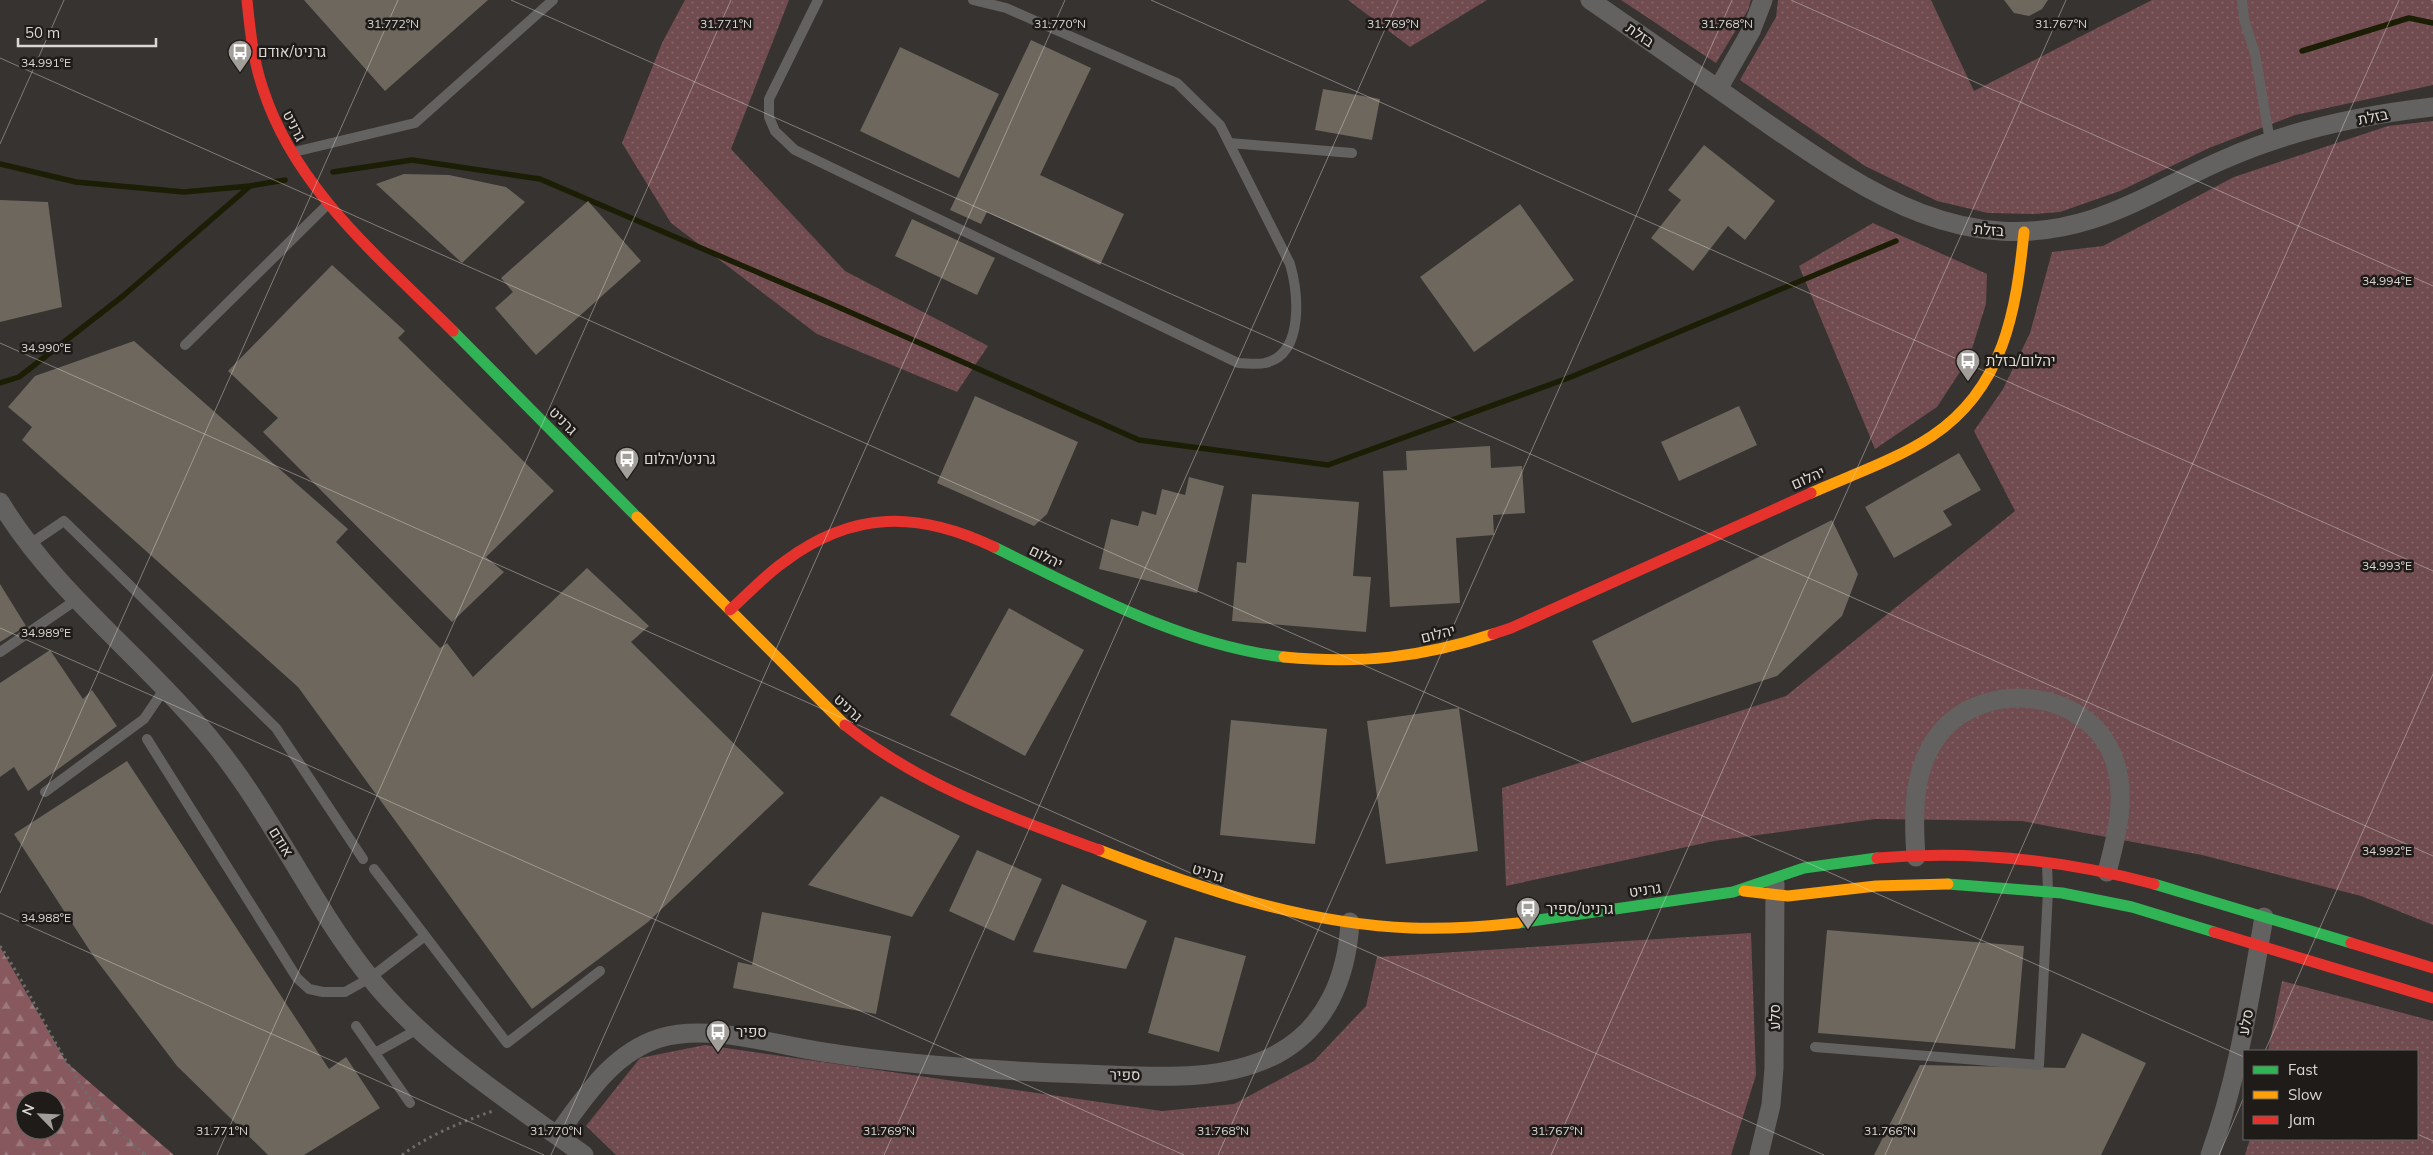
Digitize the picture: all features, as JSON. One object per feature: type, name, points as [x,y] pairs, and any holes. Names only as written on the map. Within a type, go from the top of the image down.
[{"type":"street","name":"גרניט","points":[[246,0],[248,31],[254,66],[264,100],[291,153],[328,204],[847,728],[890,759],[938,786],[990,810],[1183,881],[1263,905],[1350,922],[1410,928],[1479,927],[1740,891]]},
{"type":"street","name":"בזלת","points":[[1590,0],[1832,167],[1908,209],[1963,228],[1992,232],[2024,232],[2057,228],[2092,220],[2130,205],[2224,159],[2293,133],[2408,110],[2433,108]]},
{"type":"street","points":[[1718,88],[1751,31],[1763,0]]},
{"type":"street","name":"יהלום","points":[[730,610],[788,558],[815,542],[840,531],[877,522],[910,520],[940,526],[966,536],[1114,606],[1203,640],[1244,652],[1289,660],[1386,660],[1426,653],[1460,644],[1519,624],[1891,457],[1932,436],[1960,413],[1982,386],[1997,358],[2012,321],[2024,232]]},
{"type":"street","name":"אודם","points":[[0,502],[30,544],[76,600],[165,688],[210,738],[233,769],[352,954],[370,978],[418,1030],[453,1059],[584,1155]]},
{"type":"street","points":[[1916,857],[1914,828],[1918,784],[1928,753],[1940,734],[1955,718],[1973,706],[1994,699],[2018,697],[2045,701],[2071,712],[2090,725],[2104,741],[2114,758],[2119,777],[2120,815],[2107,872]]},
{"type":"street","points":[[1740,891],[1775,887],[1812,867],[1916,857],[1999,858],[2047,862],[2107,872],[2158,884],[2433,968]]},
{"type":"street","points":[[1740,891],[1775,887],[1914,884],[1989,885],[2048,891],[2132,907],[2433,998]]},
{"type":"street","name":"סלע","points":[[1759,1155],[1771,1105],[1774,1068],[1775,887]]},
{"type":"street","name":"סלע","points":[[2210,1155],[2235,1072],[2251,998],[2264,916]]},
{"type":"street","name":"ספיר","points":[[556,1135],[595,1084],[624,1056],[660,1038],[682,1034],[708,1033],[877,1060],[1013,1071],[1189,1075],[1222,1072],[1252,1064],[1276,1054],[1297,1041],[1314,1025],[1327,1007],[1344,967],[1349,945],[1350,922]]},
{"type":"lane","points":[[291,153],[415,123],[553,0]]},
{"type":"lane","points":[[818,0],[769,99],[769,117],[775,131],[795,150],[1238,363],[1266,363],[1284,353],[1291,338],[1297,312],[1296,285],[1290,264],[1220,125],[1177,83],[1006,8],[974,0]]},
{"type":"lane","points":[[2242,0],[2244,19],[2255,54],[2270,141]]},
{"type":"lane","points":[[1229,143],[1352,153]]},
{"type":"lane","points":[[185,345],[328,204]]},
{"type":"lane","points":[[30,544],[64,521],[276,728],[363,859]]},
{"type":"lane","points":[[0,652],[76,600]]},
{"type":"lane","points":[[45,792],[144,719],[165,688]]},
{"type":"lane","points":[[147,739],[297,978],[309,989],[324,992],[345,992],[370,978],[426,936]]},
{"type":"lane","points":[[1814,1047],[2039,1065],[2048,891],[2047,862]]},
{"type":"lane","points":[[374,869],[508,1043],[600,971]]},
{"type":"lane","points":[[356,1026],[410,1103]]},
{"type":"lane","points":[[375,1053],[418,1030]]},
{"type":"path","points":[[0,946],[65,1060],[101,1112],[146,1155]]},
{"type":"path","points":[[402,1155],[416,1144],[460,1122],[516,1105]]},
{"type":"shaded area","points":[[685,0],[789,0],[731,149],[845,271],[988,346],[957,392],[817,334],[671,223],[622,143],[662,43]]},
{"type":"shaded area","points":[[1348,0],[1487,0],[1410,47]]},
{"type":"shaded area","points":[[1621,0],[1751,0],[1748,10],[1716,63]]},
{"type":"shaded area","points":[[1778,0],[1931,0],[1974,91],[2152,0],[2433,0],[2433,85],[2295,115],[2209,148],[2120,191],[2060,212],[2034,214],[1988,213],[1937,201],[1865,166],[1740,80],[1776,17]]},
{"type":"shaded area","points":[[2433,121],[2433,925],[2361,896],[2202,855],[2022,821],[1875,819],[1714,841],[1506,886],[1502,788],[1786,696],[2015,511],[1974,431],[2003,389],[2030,333],[2052,252],[2103,246],[2234,177],[2388,126]]},
{"type":"shaded area","points":[[1873,223],[1987,274],[1986,304],[1969,358],[1937,407],[1875,449],[1799,266]]},
{"type":"shaded area","points":[[1751,933],[1756,1075],[1731,1155],[616,1155],[586,1126],[640,1058],[705,1045],[1162,1111],[1234,1104],[1314,1061],[1366,1006],[1377,957]]},
{"type":"shaded area","points":[[2282,981],[2433,1021],[2433,1155],[2245,1155],[2250,1140],[2418,1140],[2418,1050],[2268,1050]]},
{"type":"green space","points":[[0,947],[66,1062],[174,1155],[0,1155]]},
{"type":"building","points":[[304,0],[488,0],[385,91]]},
{"type":"building","points":[[2004,0],[2048,0],[2042,9],[2029,16],[2014,13]]},
{"type":"building","points":[[1031,40],[1091,68],[1040,175],[1124,214],[1100,265],[987,212],[981,224],[950,210]]},
{"type":"building","points":[[900,47],[999,94],[959,178],[860,131]]},
{"type":"building","points":[[1323,89],[1380,99],[1372,140],[1315,130]]},
{"type":"building","points":[[1704,145],[1775,201],[1745,240],[1728,226],[1693,271],[1651,238],[1681,200],[1668,190]]},
{"type":"building","points":[[404,174],[449,175],[506,187],[525,202],[462,263],[376,184]]},
{"type":"building","points":[[0,200],[48,202],[62,307],[0,322]]},
{"type":"building","points":[[588,201],[641,261],[536,355],[495,308],[513,292],[501,278]]},
{"type":"building","points":[[1520,204],[1574,280],[1474,352],[1420,277]]},
{"type":"building","points":[[912,219],[995,258],[977,295],[895,256]]},
{"type":"building","points":[[332,265],[405,331],[398,338],[554,491],[486,557],[504,572],[452,622],[263,432],[278,418],[228,371]]},
{"type":"building","points":[[134,341],[348,529],[336,542],[440,648],[447,643],[473,677],[587,568],[649,626],[631,642],[784,793],[648,922],[532,1009],[298,687],[22,440],[32,427],[8,407],[35,376]]},
{"type":"building","points":[[975,396],[1078,442],[1047,514],[1034,526],[937,483]]},
{"type":"building","points":[[1739,406],[1757,445],[1679,481],[1661,442]]},
{"type":"building","points":[[1490,446],[1491,468],[1522,466],[1525,513],[1493,515],[1494,535],[1456,538],[1460,603],[1390,607],[1383,471],[1407,470],[1406,451]]},
{"type":"building","points":[[1959,453],[1981,490],[1943,511],[1952,525],[1894,558],[1865,507]]},
{"type":"building","points":[[1189,477],[1224,486],[1197,593],[1099,569],[1111,519],[1138,526],[1142,511],[1156,515],[1162,489],[1185,495]]},
{"type":"building","points":[[1252,494],[1359,502],[1353,576],[1371,577],[1366,632],[1232,621],[1237,562],[1246,563]]},
{"type":"building","points":[[1832,520],[1858,574],[1842,616],[1777,676],[1632,723],[1592,641]]},
{"type":"building","points":[[0,584],[26,626],[0,642]]},
{"type":"building","points":[[1009,608],[1084,650],[1025,756],[950,715]]},
{"type":"building","points":[[50,650],[83,699],[92,690],[117,726],[28,791],[14,767],[0,777],[0,683]]},
{"type":"building","points":[[1459,708],[1478,851],[1386,864],[1367,721]]},
{"type":"building","points":[[1231,720],[1327,729],[1315,844],[1220,835]]},
{"type":"building","points":[[127,761],[329,1069],[346,1057],[380,1108],[304,1155],[268,1155],[177,1066],[94,957],[14,834]]},
{"type":"building","points":[[881,796],[960,836],[912,917],[808,885]]},
{"type":"building","points":[[977,850],[1042,879],[1014,941],[949,911]]},
{"type":"building","points":[[1062,884],[1147,921],[1126,969],[1033,952]]},
{"type":"building","points":[[762,912],[891,936],[876,1014],[733,988],[738,962],[752,965]]},
{"type":"building","points":[[1827,930],[2024,946],[2015,1049],[1818,1033]]},
{"type":"building","points":[[1175,937],[1246,956],[1219,1052],[1148,1033]]},
{"type":"building","points":[[2082,1033],[2146,1063],[2101,1155],[1874,1155],[1920,1065],[2065,1068]]},
{"type":"waterway","points":[[2302,51],[2409,18],[2433,23]]},
{"type":"waterway","points":[[333,172],[412,160],[540,179],[827,302],[1139,440],[1328,465],[1571,377],[1896,241]]},
{"type":"waterway","points":[[0,164],[76,182],[184,192],[250,186],[285,180]]},
{"type":"waterway","points":[[0,383],[19,377],[123,296],[250,186]]},
{"type":"traffic: fast","points":[[453,331],[637,517]]},
{"type":"traffic: fast","points":[[994,547],[1099,598],[1171,629],[1246,651],[1284,657]]},
{"type":"traffic: fast","points":[[1518,923],[1733,892],[1804,868],[1877,858]]},
{"type":"traffic: fast","points":[[1948,884],[2062,893],[2132,907],[2214,932]]},
{"type":"traffic: fast","points":[[2154,884],[2351,943]]},
{"type":"traffic: slow","points":[[1811,493],[1918,445],[1956,417],[1976,395],[1991,371],[2002,346],[2010,319],[2021,261],[2024,232]]},
{"type":"traffic: slow","points":[[637,517],[845,725]]},
{"type":"traffic: slow","points":[[1284,657],[1339,660],[1390,657],[1440,649],[1493,634]]},
{"type":"traffic: slow","points":[[1099,850],[1175,878],[1252,902],[1331,919],[1411,928],[1491,926],[1518,923]]},
{"type":"traffic: slow","points":[[1744,891],[1788,896],[1876,886],[1948,884]]},
{"type":"traffic: jam","points":[[247,0],[252,45],[263,89],[277,125],[296,159],[318,191],[343,220],[453,331]]},
{"type":"traffic: jam","points":[[1493,634],[1511,628],[1811,493]]},
{"type":"traffic: jam","points":[[730,610],[777,567],[810,545],[835,533],[861,525],[886,522],[912,522],[966,535],[994,547]]},
{"type":"traffic: jam","points":[[845,725],[874,747],[935,783],[999,812],[1099,850]]},
{"type":"traffic: jam","points":[[1877,858],[1947,855],[2017,859],[2086,869],[2154,884]]},
{"type":"traffic: jam","points":[[2214,932],[2433,998]]},
{"type":"traffic: jam","points":[[2351,943],[2433,968]]},
{"type":"place","name":"גרניט/אודם","points":[[240,73]]},
{"type":"place","name":"יהלום/בזלת","points":[[1968,382]]},
{"type":"place","name":"גרניט/יהלום","points":[[627,480]]},
{"type":"place","name":"גרניט/ספיר","points":[[1528,930]]},
{"type":"place","name":"ספיר","points":[[718,1053]]}]
